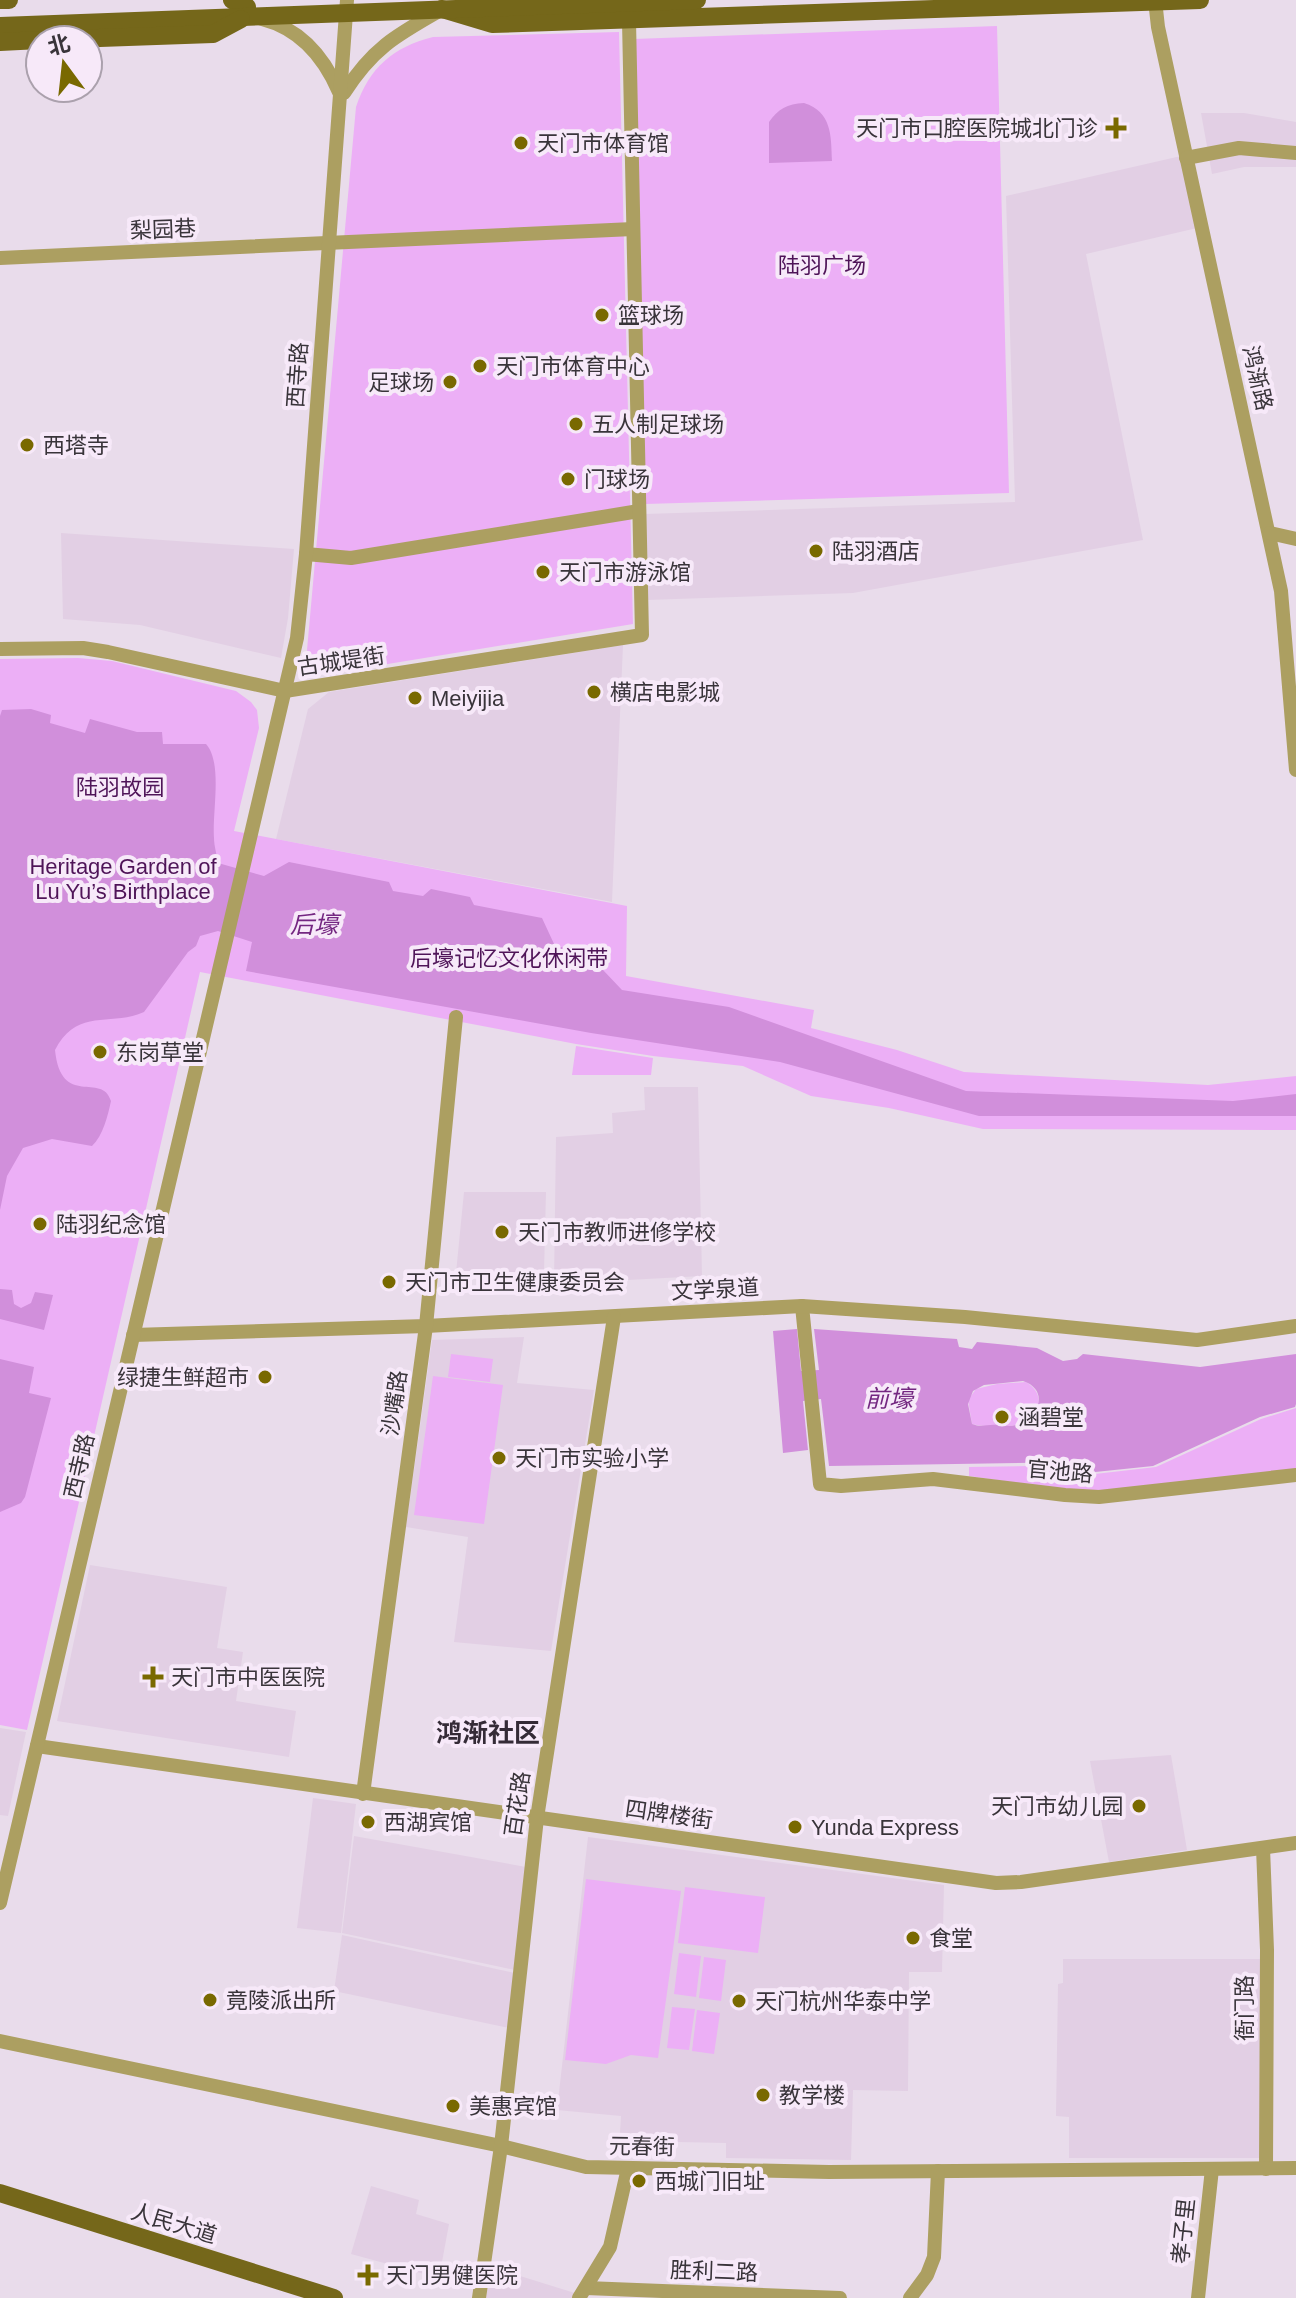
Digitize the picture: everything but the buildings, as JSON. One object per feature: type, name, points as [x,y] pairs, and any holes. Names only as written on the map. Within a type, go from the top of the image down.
[{"type":"main road","points":[[0,0],[9,0]]},
{"type":"main road","points":[[0,16],[247,6],[697,0]]},
{"type":"main road","points":[[767,0],[794,15]]},
{"type":"main road","points":[[438,4],[492,24],[1200,0]]},
{"type":"main road","points":[[0,26],[247,6]]},
{"type":"main road","points":[[104,38],[213,34],[247,6]]},
{"type":"main road","points":[[0,42],[24,41]]},
{"type":"main road","name":"人民大道","points":[[0,2193],[334,2298]]},
{"type":"main road","name":"人民大道","points":[[0,2200],[313,2298]]},
{"type":"street","name":"鸿渐路","points":[[1155,1],[1186,158],[1270,533],[1284,612],[1296,770]]},
{"type":"street","points":[[341,96],[384,44],[438,4]]},
{"type":"street","name":"西寺路","points":[[0,1903],[297,638],[347,5]]},
{"type":"street","points":[[247,6],[304,40],[331,72],[341,96]]},
{"type":"street","points":[[306,554],[351,558],[639,511],[629,21]]},
{"type":"street","points":[[1186,158],[1239,148],[1296,153]]},
{"type":"street","name":"梨园巷","points":[[0,258],[633,229]]},
{"type":"street","name":"古城堤街","points":[[0,649],[83,648],[285,691],[642,635],[639,511]]},
{"type":"street","points":[[1270,533],[1296,539]]},
{"type":"street","name":"沙嘴路","points":[[363,1794],[426,1326],[456,1017]]},
{"type":"street","name":"文学泉道","points":[[133,1335],[426,1326],[802,1306],[965,1317],[1197,1340],[1296,1326]]},
{"type":"street","name":"官池路","points":[[802,1306],[820,1484],[841,1486],[933,1479],[1099,1497],[1296,1475]]},
{"type":"street","name":"百花路","points":[[479,2298],[501,2146],[537,1818],[614,1317]]},
{"type":"street","name":"四牌楼街","points":[[37,1746],[996,1883],[1296,1843]]},
{"type":"street","name":"衙门路","points":[[1263,1848],[1267,1950],[1266,2169]]},
{"type":"street","name":"元春街","points":[[0,2041],[501,2146],[574,2165],[938,2171],[1296,2168]]},
{"type":"street","points":[[583,2293],[612,2241],[628,2168]]},
{"type":"street","name":"孝子里","points":[[1198,2298],[1212,2169]]},
{"type":"street","points":[[910,2298],[927,2275],[934,2257],[938,2171]]},
{"type":"street","name":"胜利二路","points":[[583,2293],[840,2298]]},
{"type":"shaded area","points":[[1201,113],[1244,113],[1296,122],[1296,167],[1244,167],[1212,174]]},
{"type":"shaded area","points":[[1181,156],[1197,228],[1086,254],[1143,540],[853,593],[647,600],[645,514],[1015,502],[1006,196]]},
{"type":"shaded area","points":[[61,533],[294,549],[281,658],[140,625],[63,619]]},
{"type":"shaded area","points":[[623,645],[612,902],[276,839],[308,709],[329,692]]},
{"type":"shaded area","points":[[644,1087],[698,1087],[702,1276],[554,1284],[556,1137],[613,1133],[612,1113],[645,1110]]},
{"type":"shaded area","name":"天门市教师进修学校","points":[[464,1192],[546,1192],[544,1272],[456,1273]]},
{"type":"shaded area","name":"天门市实验小学","points":[[524,1337],[517,1383],[594,1390],[551,1651],[454,1642],[468,1537],[406,1527],[432,1340]]},
{"type":"shaded area","name":"天门市中医医院","points":[[90,1565],[227,1587],[217,1648],[243,1652],[236,1701],[296,1711],[289,1757],[57,1721]]},
{"type":"shaded area","points":[[0,1728],[26,1732],[8,1816],[0,1815]]},
{"type":"shaded area","name":"天门市幼儿园","points":[[1171,1755],[1187,1850],[1109,1862],[1090,1761]]},
{"type":"shaded area","points":[[313,1798],[356,1804],[341,1933],[297,1928]]},
{"type":"shaded area","points":[[354,1836],[526,1867],[515,1970],[342,1933]]},
{"type":"shaded area","name":"天门杭州华泰中学","points":[[588,1837],[944,1885],[942,1972],[909,1972],[908,2091],[853,2090],[851,2160],[726,2158],[726,2143],[677,2142],[677,2135],[620,2133],[621,2116],[557,2110]]},
{"type":"shaded area","points":[[342,1935],[515,1973],[509,2028],[334,1991]]},
{"type":"shaded area","points":[[1063,1959],[1262,1959],[1261,2158],[1069,2158],[1069,2117],[1056,2116],[1058,1984],[1063,1983]]},
{"type":"shaded area","points":[[371,2186],[419,2200],[416,2214],[449,2224],[439,2278],[351,2254]]},
{"type":"shaded area","points":[[491,2267],[578,2294],[575,2298],[486,2298]]},
{"type":"green space","name":"陆羽广场","points":[[997,26],[1009,493],[645,504],[634,39]]},
{"type":"green space","name":"天门市体育中心","points":[[619,32],[633,624],[339,672],[318,670],[309,663],[307,650],[356,107],[361,93],[376,70],[394,53],[433,37]]},
{"type":"green space","name":"Heritage Garden of Lu Yu’s Birthplace","points":[[0,659],[112,661],[236,691],[251,702],[257,710],[259,728],[234,831],[627,906],[626,976],[814,1010],[811,1028],[897,1050],[964,1072],[1208,1085],[1296,1076],[1296,1130],[983,1129],[889,1108],[811,1096],[743,1066],[576,1044],[200,972],[27,1730],[0,1725]]},
{"type":"green space","points":[[576,1046],[653,1058],[651,1075],[572,1075]]},
{"type":"green space","points":[[451,1354],[493,1359],[490,1382],[448,1377]]},
{"type":"green space","points":[[433,1376],[503,1385],[484,1524],[414,1515]]},
{"type":"green space","points":[[1026,1382],[1033,1387],[1039,1399],[1036,1412],[1025,1422],[1014,1426],[972,1424],[968,1400],[976,1389]]},
{"type":"green space","points":[[1296,1408],[1296,1471],[1094,1494],[969,1476],[969,1467],[1089,1465],[1095,1474],[1156,1467],[1261,1419]]},
{"type":"green space","points":[[586,1879],[681,1891],[658,2058],[631,2055],[606,2064],[565,2060]]},
{"type":"green space","points":[[685,1887],[765,1897],[758,1953],[678,1943]]},
{"type":"green space","points":[[679,1953],[701,1956],[696,1997],[674,1994]]},
{"type":"green space","points":[[704,1957],[726,1960],[721,2001],[699,1998]]},
{"type":"green space","points":[[672,2007],[695,2009],[689,2050],[667,2048]]},
{"type":"green space","points":[[697,2010],[720,2013],[714,2054],[692,2051]]},
{"type":"water","points":[[804,103],[825,118],[832,161],[769,163],[769,122],[784,108]]},
{"type":"water","name":"后壕","points":[[31,709],[51,715],[50,723],[85,733],[90,719],[137,732],[162,732],[163,744],[206,744],[214,763],[214,838],[218,863],[264,876],[289,862],[389,882],[393,891],[423,896],[431,889],[470,897],[474,905],[542,918],[555,946],[585,951],[622,990],[729,1007],[966,1091],[1233,1101],[1296,1094],[1296,1116],[979,1116],[780,1062],[591,1033],[246,971],[252,942],[218,931],[200,936],[196,946],[188,952],[144,1012],[84,1023],[64,1037],[55,1050],[59,1068],[65,1079],[73,1084],[106,1093],[111,1101],[104,1125],[92,1146],[52,1139],[23,1148],[7,1176],[0,1210],[0,716],[2,710]]},
{"type":"water","points":[[0,1289],[12,1290],[14,1304],[21,1308],[31,1303],[35,1292],[53,1295],[44,1330],[0,1319]]},
{"type":"water","name":"前壕","points":[[797,1329],[801,1371],[819,1370],[814,1329],[957,1339],[959,1347],[972,1349],[977,1342],[1037,1348],[1063,1361],[1077,1359],[1083,1354],[1200,1367],[1296,1354],[1296,1404],[1153,1466],[1095,1472],[1089,1462],[829,1466],[821,1399],[803,1401],[808,1450],[783,1453],[773,1331]],"holes":[[[1023,1381],[1037,1391],[1038,1404],[1024,1421],[1011,1426],[972,1424],[968,1404],[973,1391],[984,1385]]]},
{"type":"water","points":[[0,1359],[34,1367],[29,1393],[51,1398],[25,1497],[21,1503],[0,1512]]},
{"type":"place","name":"天门市口腔医院城北门诊","points":[[1116,128]]},
{"type":"place","name":"天门市体育馆","points":[[521,143]]},
{"type":"place","name":"篮球场","points":[[602,315]]},
{"type":"place","name":"天门市体育中心","points":[[480,366]]},
{"type":"place","name":"足球场","points":[[450,382]]},
{"type":"place","name":"五人制足球场","points":[[576,424]]},
{"type":"place","name":"西塔寺","points":[[27,445]]},
{"type":"place","name":"门球场","points":[[568,479]]},
{"type":"place","name":"陆羽酒店","points":[[816,551]]},
{"type":"place","name":"天门市游泳馆","points":[[543,572]]},
{"type":"place","name":"横店电影城","points":[[594,692]]},
{"type":"place","name":"Meiyijia","points":[[415,698]]},
{"type":"place","name":"东岗草堂","points":[[100,1052]]},
{"type":"place","name":"陆羽纪念馆","points":[[40,1224]]},
{"type":"place","name":"天门市教师进修学校","points":[[502,1232]]},
{"type":"place","name":"天门市卫生健康委员会","points":[[389,1282]]},
{"type":"place","name":"绿捷生鲜超市","points":[[265,1377]]},
{"type":"place","name":"涵碧堂","points":[[1002,1417]]},
{"type":"place","name":"天门市实验小学","points":[[499,1458]]},
{"type":"place","name":"天门市中医医院","points":[[153,1677]]},
{"type":"place","name":"天门市幼儿园","points":[[1139,1806]]},
{"type":"place","name":"西湖宾馆","points":[[368,1822]]},
{"type":"place","name":"Yunda Express","points":[[795,1827]]},
{"type":"place","name":"食堂","points":[[913,1938]]},
{"type":"place","name":"竟陵派出所","points":[[210,2000]]},
{"type":"place","name":"天门杭州华泰中学","points":[[739,2001]]},
{"type":"place","name":"教学楼","points":[[763,2095]]},
{"type":"place","name":"美惠宾馆","points":[[453,2106]]},
{"type":"place","name":"西城门旧址","points":[[639,2181]]},
{"type":"place","name":"天门男健医院","points":[[368,2275]]},
{"type":"district","name":"鸿渐社区","points":[[488,1733]]},
{"type":"park label","name":"陆羽故园","points":[[120,787]]},
{"type":"park label","name":"后壕记忆文化休闲带","points":[[509,958]]}]
